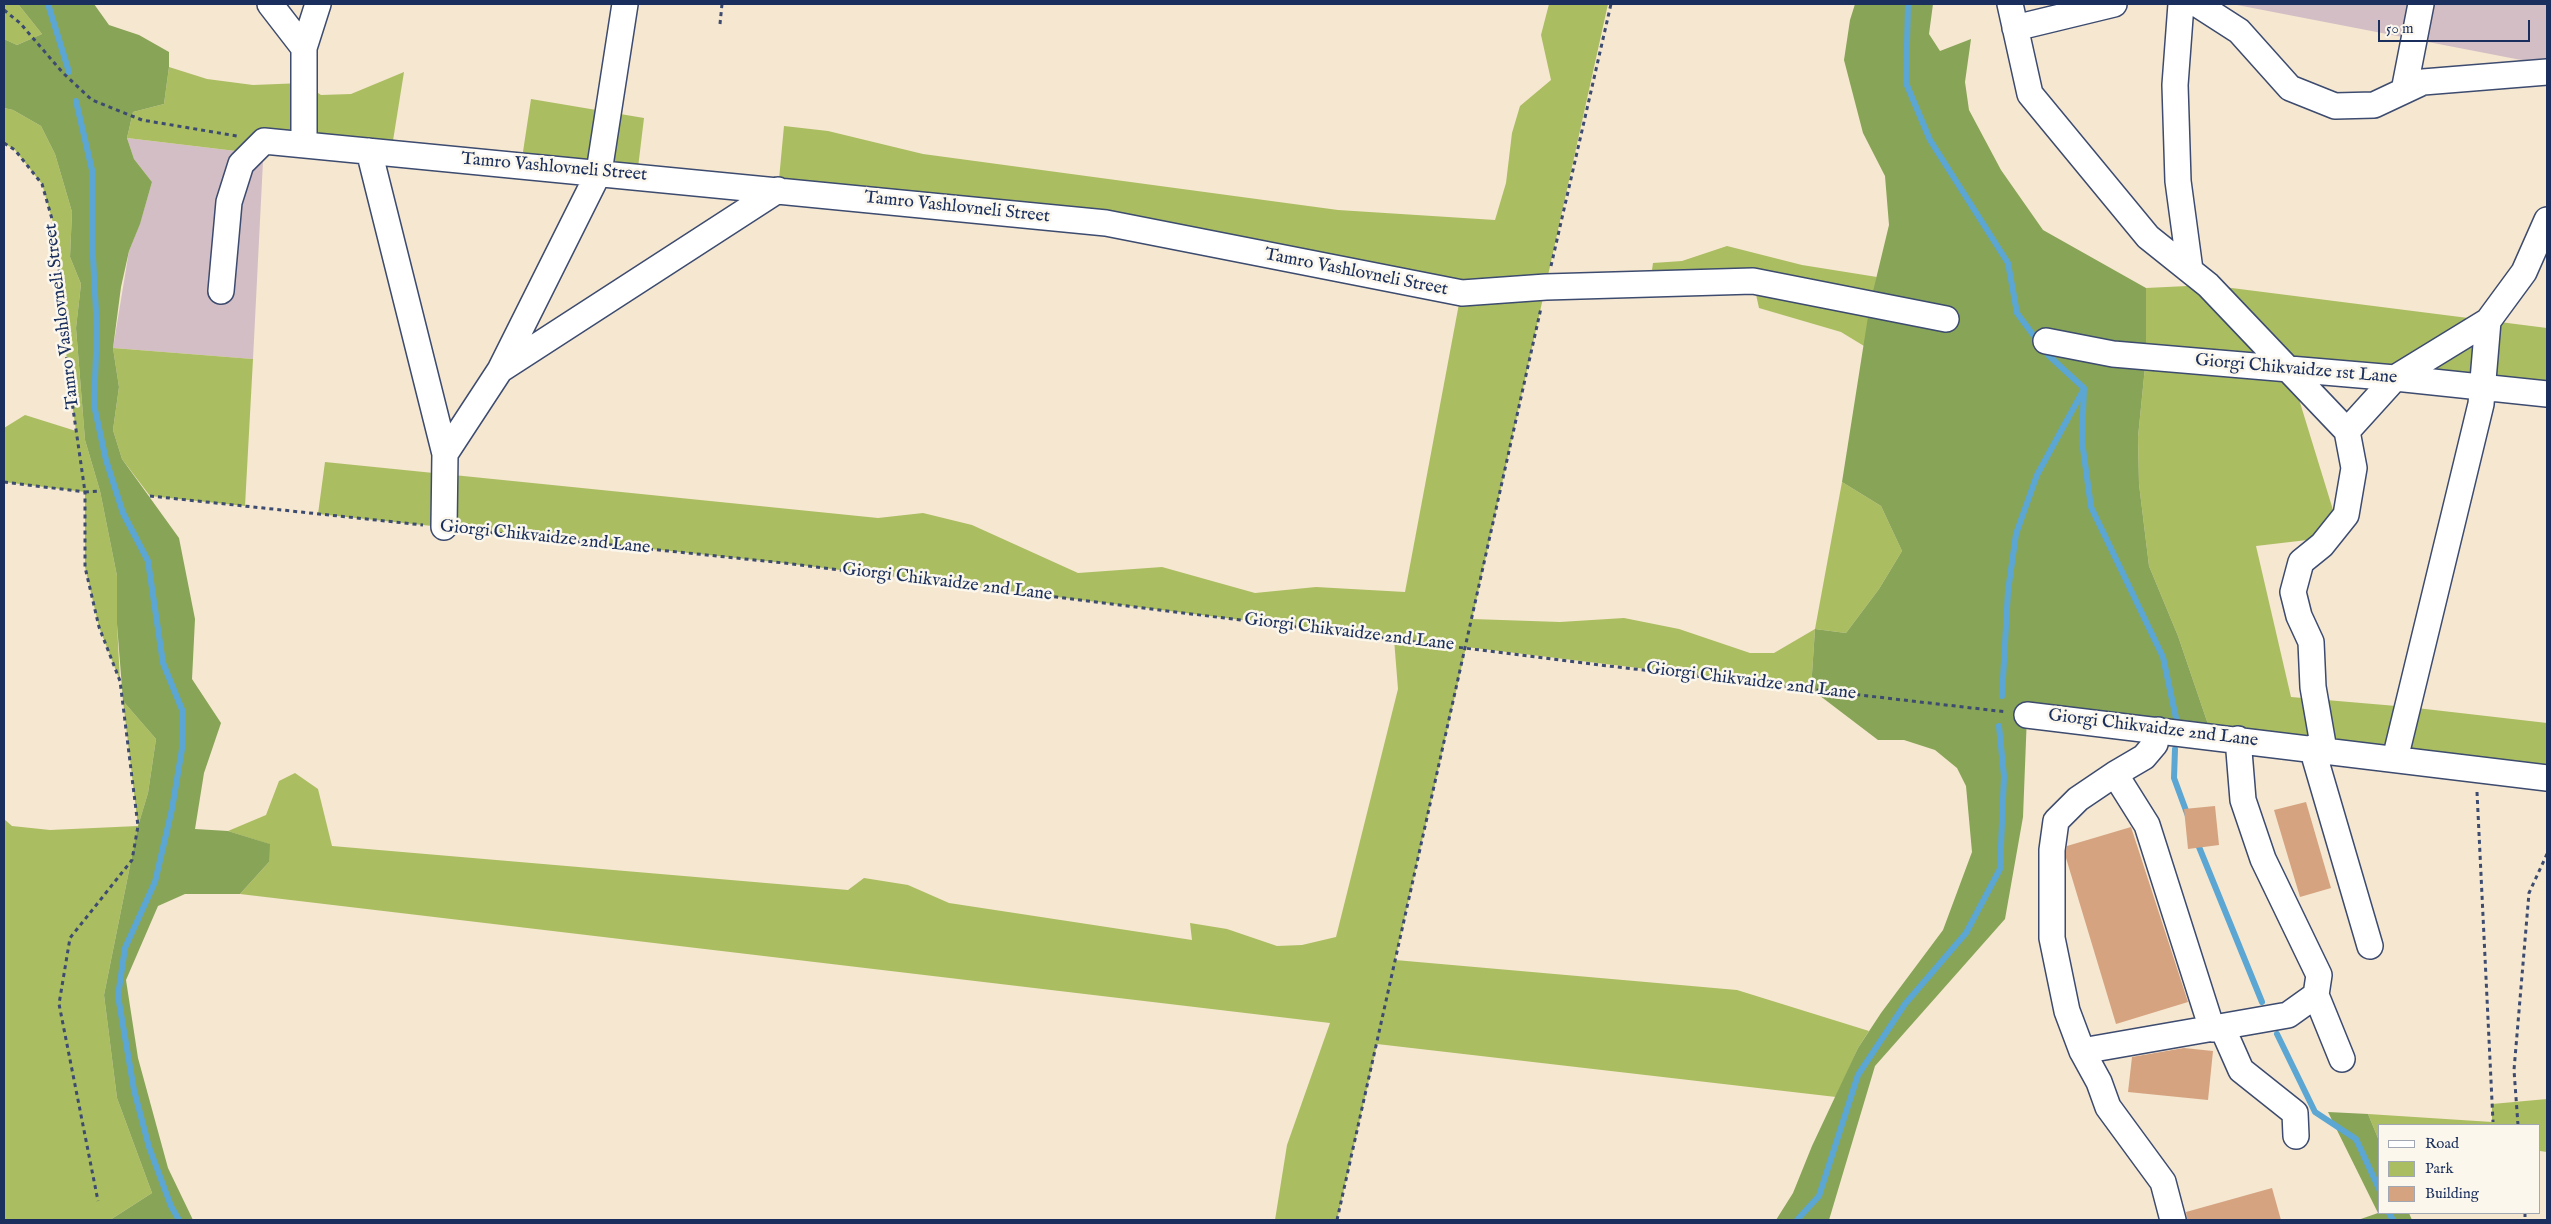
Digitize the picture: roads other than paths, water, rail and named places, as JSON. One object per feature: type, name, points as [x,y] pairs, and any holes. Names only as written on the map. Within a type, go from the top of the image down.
[{"type":"street","points":[[270,4],[304,48]]},
{"type":"street","points":[[304,145],[304,48],[318,4]]},
{"type":"street","points":[[445,454],[500,370],[599,172],[625,4]]},
{"type":"street","points":[[2114,4],[2012,16],[2030,94],[2148,237],[2208,285],[2347,431],[2354,468],[2346,515],[2322,545],[2301,562],[2293,592],[2299,616],[2311,642],[2318,749],[2370,946]]},
{"type":"street","points":[[2181,4],[2175,85],[2178,181],[2190,270]]},
{"type":"street","points":[[2197,4],[2239,31],[2290,88],[2335,106],[2374,105],[2423,82],[2547,72]]},
{"type":"street","points":[[2404,91],[2421,4]]},
{"type":"street","name":"Tamro Vashlovneli Street","points":[[220,291],[232,194],[240,164],[264,141],[1106,222],[1462,293],[1546,287],[1753,280],[1946,319]]},
{"type":"street","points":[[369,151],[445,454],[444,527]]},
{"type":"street","points":[[500,370],[778,190]]},
{"type":"street","points":[[2347,431],[2395,378],[2488,321],[2524,272],[2547,220]]},
{"type":"street","points":[[2395,759],[2484,387],[2488,321]]},
{"type":"street","name":"Giorgi Chikvaidze 1st Lane","points":[[2046,341],[2113,354],[2395,378],[2547,394]]},
{"type":"street","name":"Giorgi Chikvaidze 2nd Lane","points":[[2027,714],[2547,778]]},
{"type":"street","points":[[2158,730],[2156,744],[2144,757],[2078,799],[2056,822],[2052,850],[2052,938],[2068,1011],[2082,1051],[2099,1082],[2108,1107],[2163,1182],[2173,1220]]},
{"type":"street","points":[[2238,739],[2243,800],[2263,859],[2319,975],[2316,995],[2342,1059]]},
{"type":"street","points":[[2115,774],[2147,825],[2217,1028],[2241,1070],[2295,1113],[2296,1136]]},
{"type":"street","points":[[2082,1051],[2288,1015],[2316,995]]},
{"type":"waterway","points":[[48,4],[69,72]]},
{"type":"waterway","points":[[1908,4],[1906,83],[1930,140],[2008,263],[2017,313],[2048,355],[2084,388],[2082,441],[2091,507],[2163,657],[2176,718]]},
{"type":"waterway","points":[[76,101],[92,170],[92,239],[97,329],[94,405],[106,460],[123,513],[148,561],[163,663],[183,712],[182,749],[172,809],[155,882],[125,948],[118,996],[134,1090],[149,1147],[171,1206],[179,1220]]},
{"type":"waterway","points":[[2002,696],[2008,591],[2016,534],[2037,475],[2084,389]]},
{"type":"waterway","points":[[1797,1220],[1819,1196],[1858,1075],[1905,1004],[1966,933],[2000,869],[2004,776],[1999,726]]},
{"type":"waterway","points":[[2175,749],[2174,778],[2188,816]]},
{"type":"waterway","points":[[2197,842],[2262,1002]]},
{"type":"waterway","points":[[2277,1034],[2315,1112],[2356,1139],[2378,1187]]},
{"type":"waterway","points":[[2390,1214],[2393,1220]]}]
